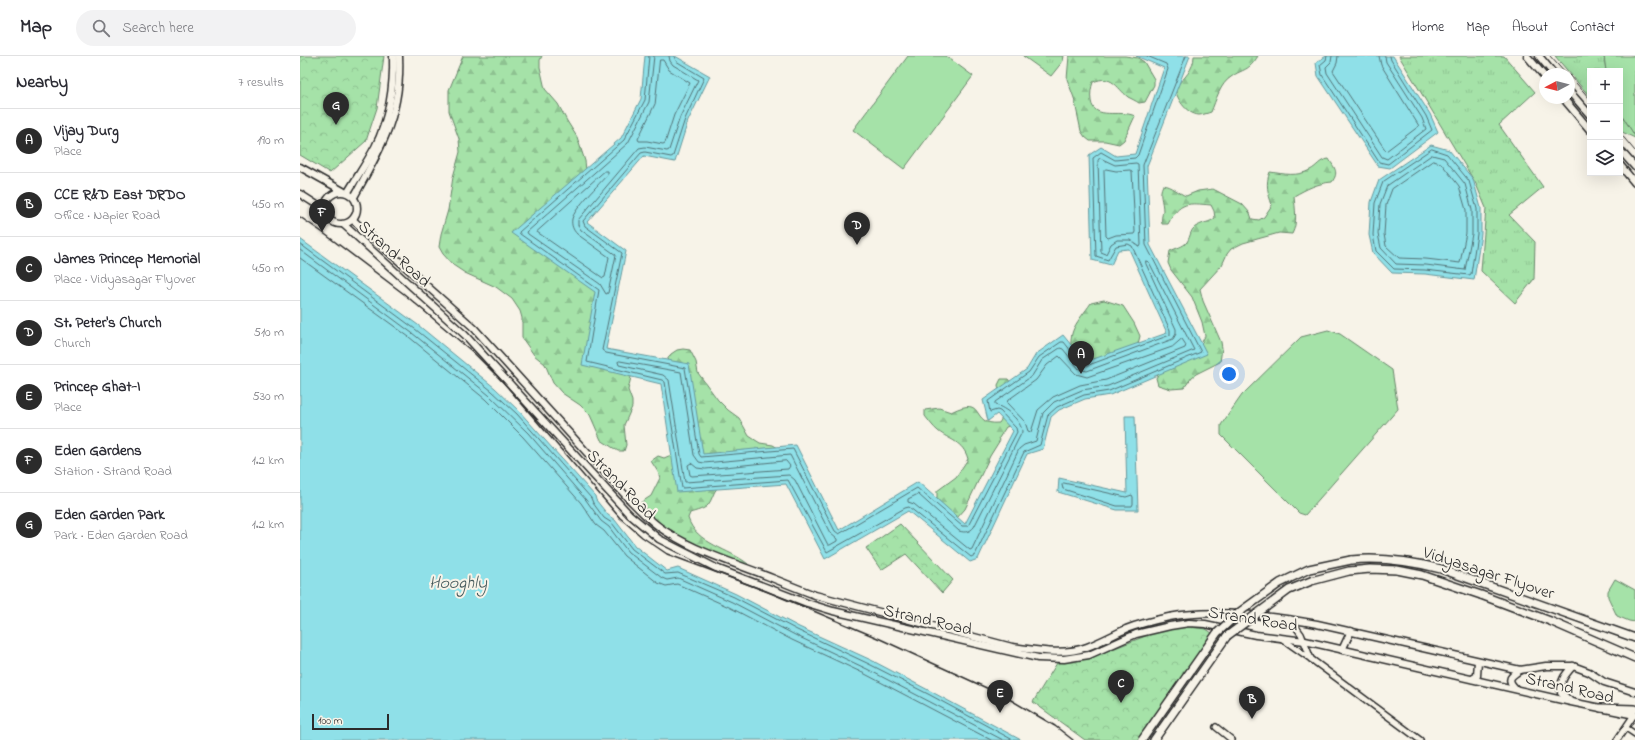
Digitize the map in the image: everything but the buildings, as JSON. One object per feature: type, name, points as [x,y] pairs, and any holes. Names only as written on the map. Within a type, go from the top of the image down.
[{"type":"highway","name":"Vidyasagar Flyover","points":[[1142,740],[1217,633],[1241,611],[1280,583],[1309,570],[1351,560],[1387,558],[1414,562],[1441,569],[1635,638]]},
{"type":"highway","name":"Vidyasagar Flyover","points":[[1154,740],[1227,636],[1289,590],[1311,581],[1349,571],[1370,569],[1397,570],[1422,575],[1550,621],[1635,658]]},
{"type":"highway","points":[[1617,649],[1635,655]]},
{"type":"highway","points":[[1601,708],[1635,713]]},
{"type":"main road","points":[[345,192],[375,146],[383,127],[391,91],[393,56]]},
{"type":"main road","points":[[354,197],[388,131],[397,99],[398,56]]},
{"type":"main road","points":[[1527,56],[1539,70]]},
{"type":"main road","points":[[1539,56],[1549,68]]},
{"type":"main road","points":[[1575,98],[1587,112]]},
{"type":"main road","points":[[1568,104],[1587,126]]},
{"type":"main road","points":[[1623,153],[1635,167]]},
{"type":"main road","points":[[300,167],[345,192],[354,197],[358,206],[358,211],[353,220],[343,224],[335,223],[328,218],[325,210],[326,200],[329,196],[338,192],[345,192]]},
{"type":"main road","points":[[1623,169],[1635,183]]},
{"type":"main road","points":[[300,194],[325,210]]},
{"type":"main road","name":"Strand Road","points":[[353,220],[474,328],[628,498],[650,520],[669,534],[719,558],[815,595],[1012,647],[1044,651],[1064,651],[1086,647],[1126,629],[1144,623],[1184,614],[1226,614],[1290,619],[1351,631],[1478,662],[1520,670],[1546,666],[1574,666],[1589,672],[1604,682],[1635,692]]},
{"type":"main road","name":"Strand Road","points":[[343,224],[465,335],[629,514],[659,539],[716,568],[807,603],[833,611],[1038,658],[1064,659],[1089,655],[1136,634],[1189,623],[1205,624],[1256,636],[1304,641],[1601,708]]},
{"type":"main road","points":[[465,335],[474,328]]},
{"type":"main road","points":[[716,568],[719,558]]},
{"type":"main road","points":[[1342,650],[1351,631]]},
{"type":"main road","points":[[1472,679],[1477,676],[1478,662]]},
{"type":"main road","points":[[1571,702],[1561,693],[1560,683],[1564,676],[1574,666]]},
{"type":"main road","points":[[1515,688],[1510,684],[1509,679],[1520,670]]},
{"type":"street","points":[[1290,619],[1304,641],[1311,659]]},
{"type":"street","points":[[1280,638],[1311,659],[1420,740]]},
{"type":"street","points":[[1617,740],[1635,713]]},
{"type":"street","points":[[1216,727],[1232,740]]},
{"type":"street","points":[[1626,728],[1635,734]]},
{"type":"green space","points":[[300,56],[384,56],[377,108],[366,141],[330,173],[300,155]]},
{"type":"green space","points":[[463,56],[542,56],[540,60],[540,67],[545,89],[558,104],[577,137],[585,161],[587,180],[576,211],[596,240],[599,349],[630,371],[631,377],[628,390],[632,401],[632,407],[624,425],[626,445],[624,451],[618,451],[601,440],[590,415],[580,405],[562,393],[553,383],[545,364],[534,355],[522,338],[522,318],[520,311],[512,299],[496,287],[465,273],[453,265],[439,247],[448,210],[453,177],[460,152],[459,139],[449,111],[449,90]]},
{"type":"green space","points":[[908,56],[946,56],[973,76],[904,169],[853,130]]},
{"type":"green space","points":[[1023,56],[1064,56],[1063,61],[1051,76]]},
{"type":"green space","points":[[1069,56],[1125,56],[1138,58],[1144,62],[1154,79],[1154,85],[1145,102],[1139,103],[1128,97],[1117,86],[1109,81],[1099,80],[1093,82],[1091,101],[1093,107],[1097,111],[1102,113],[1129,114],[1135,116],[1124,140],[1119,144],[1105,141],[1090,141],[1081,131],[1074,98],[1067,79]]},
{"type":"green space","points":[[1194,56],[1258,56],[1251,65],[1227,80],[1219,93],[1211,112],[1199,115],[1190,112],[1182,105],[1177,96],[1175,87],[1185,77],[1190,69],[1194,61]]},
{"type":"green space","points":[[1399,56],[1504,56],[1535,92],[1499,125],[1543,187],[1509,215],[1535,242],[1534,279],[1515,303],[1481,271],[1486,208],[1476,184]]},
{"type":"green space","points":[[1555,56],[1604,56],[1606,68],[1587,68],[1587,93],[1575,79],[1575,68],[1565,68]]},
{"type":"green space","points":[[1604,56],[1635,56],[1635,136],[1623,117],[1623,68],[1606,68]]},
{"type":"green space","points":[[1623,117],[1635,136],[1635,138],[1623,132]]},
{"type":"green space","points":[[1329,159],[1336,173],[1332,182],[1312,187],[1294,196],[1296,221],[1292,234],[1279,233],[1243,243],[1231,249],[1222,265],[1200,289],[1203,301],[1221,342],[1222,348],[1220,362],[1196,374],[1184,388],[1171,389],[1158,385],[1156,378],[1159,373],[1198,347],[1205,336],[1202,322],[1192,297],[1171,270],[1168,263],[1170,251],[1185,244],[1195,227],[1215,218],[1211,205],[1190,204],[1181,207],[1172,216],[1168,224],[1162,224],[1163,207],[1161,195],[1163,185],[1170,187],[1186,196],[1198,191],[1213,189],[1242,204],[1250,213],[1252,219],[1259,220],[1264,217],[1272,205],[1267,185],[1270,172],[1280,174],[1300,174]]},
{"type":"green space","points":[[1104,300],[1123,306],[1140,336],[1137,348],[1100,360],[1073,355],[1071,339],[1074,327],[1091,303]]},
{"type":"green space","points":[[1328,330],[1340,334],[1392,370],[1398,409],[1305,515],[1299,513],[1221,435],[1221,425],[1242,395],[1301,337]]},
{"type":"green space","points":[[677,350],[690,350],[696,362],[698,373],[718,400],[739,418],[749,436],[760,443],[773,445],[785,452],[717,488],[708,505],[703,509],[690,513],[688,518],[692,527],[698,534],[714,545],[748,564],[747,571],[741,570],[684,543],[642,510],[640,503],[651,496],[660,478],[651,461],[658,456],[664,458],[676,453],[666,373],[667,360],[671,354]]},
{"type":"green space","points":[[1001,379],[1008,379],[1028,405],[1013,425],[1006,427],[999,438],[1000,440],[990,456],[965,509],[957,518],[950,517],[937,498],[937,491],[956,477],[968,459],[963,448],[933,426],[925,416],[925,410],[939,408],[951,412],[962,407],[969,407],[974,408],[984,420],[990,423],[999,423],[1003,410],[998,385]]},
{"type":"green space","points":[[900,524],[953,580],[942,593],[906,554],[881,570],[866,548]]},
{"type":"green space","points":[[1615,579],[1635,590],[1635,622],[1617,616],[1608,597],[1608,591]]},
{"type":"green space","points":[[1189,627],[1206,629],[1212,633],[1138,740],[1085,740],[1033,702],[1057,663],[1087,659],[1166,628]]},
{"type":"water","points":[[645,56],[675,56],[710,76],[688,121],[675,162],[644,156],[587,222],[626,251],[606,349],[689,364],[703,454],[796,445],[839,530],[918,482],[965,524],[1013,431],[997,414],[988,421],[983,400],[1027,369],[1036,354],[1063,335],[1085,362],[1167,333],[1129,249],[1118,250],[1111,265],[1092,260],[1089,155],[1101,147],[1116,156],[1135,154],[1164,68],[1136,56],[1190,56],[1147,166],[1150,245],[1207,354],[1110,395],[1085,399],[1059,410],[1051,417],[1043,449],[1027,454],[978,559],[970,562],[908,511],[825,559],[786,484],[677,492],[661,384],[582,365],[595,292],[511,233],[621,138],[641,99]]},
{"type":"water","points":[[1326,56],[1393,56],[1430,114],[1438,132],[1390,168],[1378,166],[1318,76],[1316,63]]},
{"type":"water","points":[[1431,145],[1449,150],[1473,179],[1481,208],[1481,234],[1474,280],[1425,274],[1392,273],[1373,253],[1369,235],[1371,202],[1379,180]]},
{"type":"water","name":"Hooghly","points":[[300,239],[418,325],[495,388],[519,411],[595,496],[596,500],[608,515],[615,520],[635,546],[667,571],[678,568],[736,594],[799,627],[871,660],[1021,740],[300,740]]},
{"type":"water","points":[[1125,416],[1135,416],[1138,510],[1117,510],[1058,492],[1059,478],[1127,493]]},
{"type":"tram line","points":[[1550,56],[1561,68]]},
{"type":"tram line","points":[[1575,82],[1587,96]]},
{"type":"tram line","points":[[1623,137],[1635,151]]},
{"type":"railway","points":[[300,217],[404,294],[474,353],[504,383],[620,518],[642,537],[667,554],[766,591],[880,639],[1004,696],[1055,726],[1073,740]]},
{"type":"place","name":"Eden Garden Park","points":[[336,125]]},
{"type":"place","name":"Eden Gardens","points":[[322,232]]},
{"type":"place","name":"St. Peter's Church","points":[[857,245]]},
{"type":"place","name":"Vijay Durg","points":[[1081,374]]},
{"type":"place","name":"James Princep Memorial","points":[[1121,703]]},
{"type":"place","name":"Princep Ghat-I","points":[[1000,713]]},
{"type":"place","name":"CCE R&D East DRDO","points":[[1252,719]]}]
